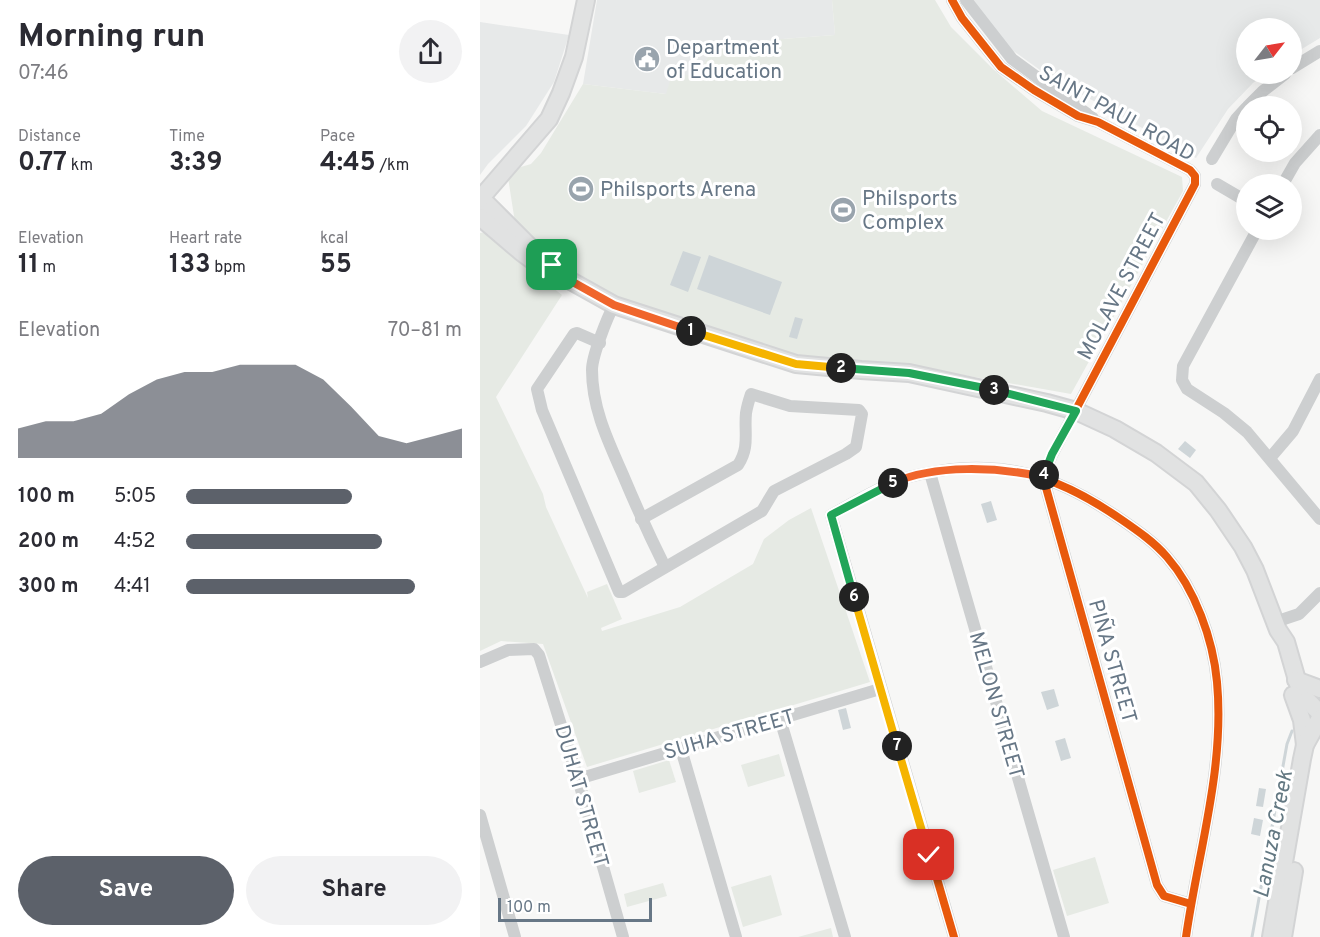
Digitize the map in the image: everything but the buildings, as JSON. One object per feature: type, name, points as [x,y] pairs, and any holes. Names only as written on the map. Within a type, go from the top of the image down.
[{"type":"street","points":[[562,276],[558,269],[523,240],[480,198],[549,119],[574,57],[586,0]]},
{"type":"street","name":"SAINT PAUL ROAD","points":[[951,0],[962,18],[1001,67],[1053,102],[1078,116],[1098,122]]},
{"type":"street","name":"SAINT PAUL ROAD","points":[[966,0],[1012,59],[1098,122],[1190,170],[1195,176]]},
{"type":"street","points":[[1302,62],[1320,51]]},
{"type":"street","points":[[1258,96],[1272,84]]},
{"type":"street","points":[[1212,159],[1236,118]]},
{"type":"street","points":[[1288,174],[1294,163],[1320,135]]},
{"type":"street","name":"MOLAVE STREET","points":[[1076,411],[1195,184],[1195,176]]},
{"type":"street","points":[[480,178],[499,177]]},
{"type":"street","points":[[1217,184],[1236,195]]},
{"type":"street","points":[[480,217],[552,275],[562,276],[614,305],[796,364],[909,373],[1003,392],[1076,411],[1115,429],[1156,453],[1196,483],[1218,510],[1243,547],[1255,570],[1276,626],[1286,642],[1302,720],[1313,743],[1315,753],[1283,937]]},
{"type":"street","points":[[1252,240],[1183,366],[1182,380],[1187,388],[1247,432],[1320,519]]},
{"type":"street","points":[[614,305],[604,323],[592,368],[596,404],[603,430],[641,519],[665,567]]},
{"type":"street","points":[[600,343],[577,333],[572,336],[537,389],[542,410],[619,592],[623,592],[762,512],[774,491],[856,447],[862,414],[859,410],[790,406],[751,394],[746,412],[747,446],[738,465],[641,519]]},
{"type":"street","points":[[1270,458],[1293,431],[1320,379]]},
{"type":"street","points":[[1043,477],[1052,454],[1076,411]]},
{"type":"street","points":[[954,937],[880,690],[831,515],[899,480],[930,473],[982,468],[1013,470],[1043,477],[1092,499],[1142,534],[1167,557],[1187,586],[1201,617],[1217,680],[1218,758],[1186,937]]},
{"type":"street","name":"MELON STREET","points":[[930,473],[1064,937]]},
{"type":"street","name":"PIÑA STREET","points":[[1043,477],[1157,885],[1164,896],[1191,904]]},
{"type":"street","points":[[1276,626],[1299,614],[1320,593]]},
{"type":"street","name":"DUHAT STREET","points":[[480,662],[508,650],[534,650],[539,655],[624,937]]},
{"type":"street","points":[[1295,687],[1320,689]]},
{"type":"street","points":[[1271,937],[1292,813],[1319,720],[1295,687]]},
{"type":"street","name":"SUHA STREET","points":[[578,779],[880,690]]},
{"type":"street","points":[[780,719],[844,937]]},
{"type":"street","points":[[681,749],[736,937]]},
{"type":"street","points":[[480,815],[515,937]]},
{"type":"shaded area","name":"Department of Education","points":[[597,0],[832,0],[835,35],[715,44],[697,77],[666,94],[583,84]]},
{"type":"shaded area","name":"Philsports Complex","points":[[832,0],[935,0],[951,27],[993,69],[1042,111],[1182,177],[1183,191],[1071,394],[901,364],[806,360],[622,299],[582,283],[558,266],[516,229],[507,171],[531,164],[541,153],[583,84],[666,94],[672,74],[697,76],[715,44],[835,35]]},
{"type":"shaded area","points":[[971,0],[1320,0],[1320,38],[1302,49],[1302,18],[1236,18],[1236,84],[1252,84],[1240,96],[1236,96],[1236,101],[1196,158],[1047,75],[1012,50]]},
{"type":"shaded area","points":[[480,22],[569,35],[554,82],[526,126],[480,175]]},
{"type":"shaded area","points":[[486,232],[494,236],[506,251],[562,295],[496,397],[543,494],[546,507],[588,598],[587,592],[607,584],[622,619],[601,628],[602,631],[680,607],[753,564],[764,539],[789,520],[811,508],[870,682],[587,767],[543,644],[501,641],[480,651],[480,233]]},
{"type":"shaded area","points":[[683,251],[701,257],[688,292],[670,285]]},
{"type":"shaded area","points":[[709,255],[782,282],[770,315],[697,289]]},
{"type":"shaded area","points":[[795,317],[803,319],[797,339],[789,337]]},
{"type":"shaded area","points":[[1185,441],[1196,450],[1190,458],[1178,449]]},
{"type":"shaded area","points":[[991,501],[997,520],[987,523],[981,504]]},
{"type":"shaded area","points":[[1054,689],[1059,706],[1047,710],[1041,692]]},
{"type":"shaded area","points":[[846,708],[851,728],[843,730],[838,710]]},
{"type":"shaded area","points":[[1065,738],[1071,758],[1061,761],[1055,741]]},
{"type":"shaded area","points":[[779,754],[785,776],[748,787],[741,765]]},
{"type":"shaded area","points":[[669,760],[676,782],[639,793],[633,771]]},
{"type":"shaded area","points":[[1259,788],[1266,789],[1263,807],[1256,806]]},
{"type":"shaded area","points":[[1254,818],[1263,820],[1260,836],[1251,834]]},
{"type":"shaded area","points":[[1095,857],[1109,903],[1067,916],[1053,870]]},
{"type":"shaded area","points":[[771,875],[782,915],[743,927],[731,887]]},
{"type":"shaded area","points":[[663,883],[667,896],[627,907],[624,894]]},
{"type":"shaded area","points":[[831,928],[833,937],[798,937]]},
{"type":"waterway","name":"Lanuza Creek","points":[[1252,937],[1287,744],[1292,731]]},
{"type":"cycle path","points":[[952,0],[962,18],[1001,67],[1078,116],[1098,122],[1190,170],[1195,176],[1195,184],[1052,455],[1043,477],[1157,885],[1164,896],[1191,904]]},
{"type":"cycle path","points":[[954,937],[831,515],[899,480],[930,472],[974,468],[1003,469],[1039,477],[1074,491],[1106,509],[1157,546],[1177,570],[1194,599],[1207,632],[1215,666],[1218,714],[1214,778],[1186,937]]},
{"type":"place","name":"Department of Education","points":[[647,59]]},
{"type":"place","name":"Philsports Arena","points":[[581,189]]},
{"type":"place","name":"Philsports Complex","points":[[843,210]]},
{"type":"route","points":[[552,265],[562,276],[614,305],[796,364],[909,373],[1003,392],[1076,411],[1052,454],[1043,477],[1013,470],[982,468],[930,473],[899,480],[831,515],[929,855]]}]
